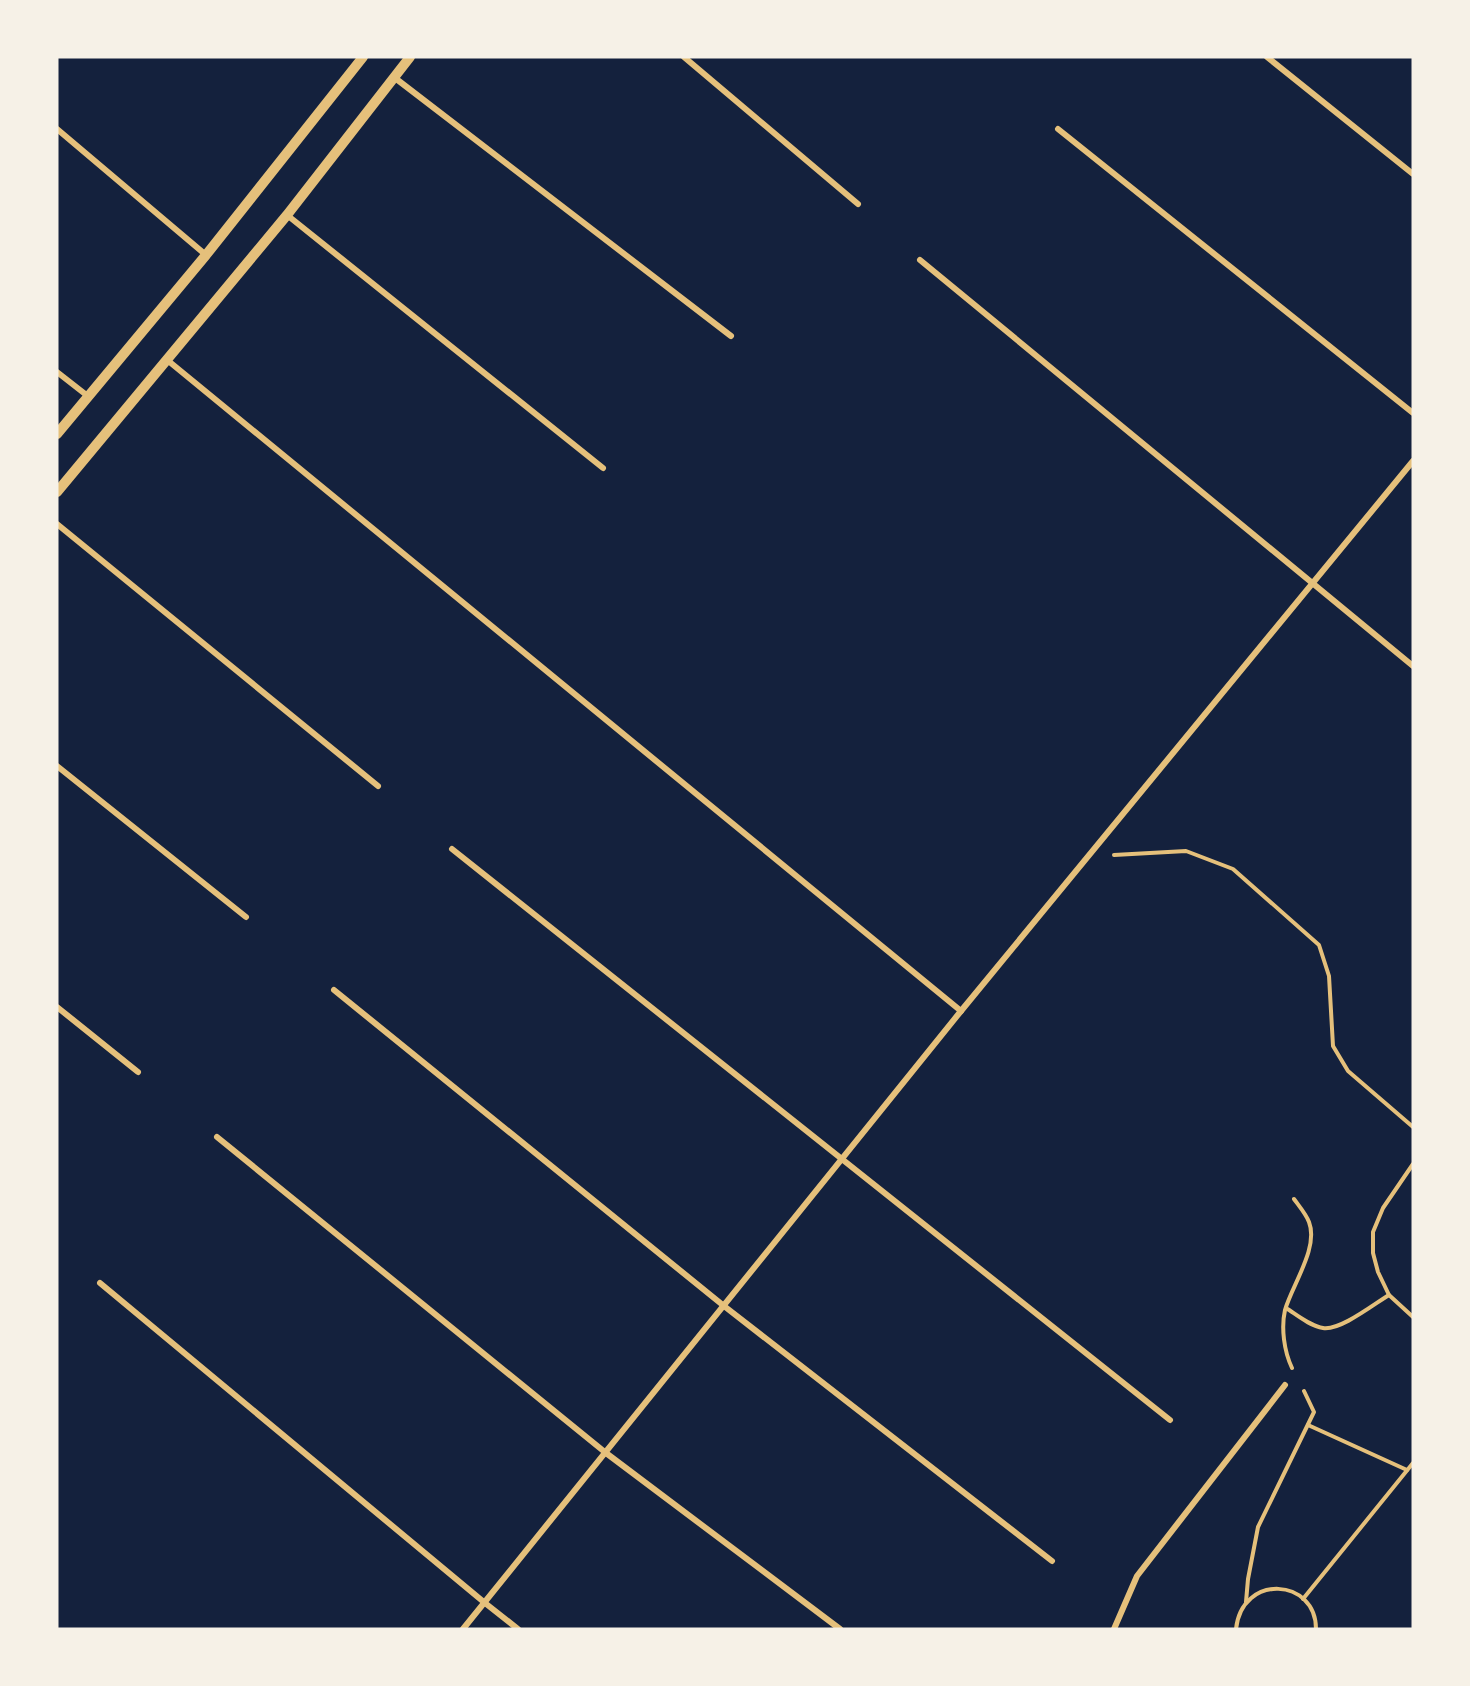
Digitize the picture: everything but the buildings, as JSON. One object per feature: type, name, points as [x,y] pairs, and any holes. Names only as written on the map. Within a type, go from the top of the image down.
[{"type":"street","points":[[57,434],[206,255],[363,57]]},
{"type":"street","points":[[57,492],[287,215],[410,57]]},
{"type":"street","points":[[684,57],[858,204]]},
{"type":"street","points":[[1267,57],[1413,174]]},
{"type":"street","points":[[395,78],[731,336]]},
{"type":"street","points":[[57,129],[206,255]]},
{"type":"street","points":[[1058,129],[1413,413]]},
{"type":"street","points":[[287,215],[603,468]]},
{"type":"street","points":[[920,260],[1413,666]]},
{"type":"street","points":[[166,359],[961,1011]]},
{"type":"street","points":[[57,372],[88,397]]},
{"type":"street","points":[[463,1629],[961,1011],[1413,461]]},
{"type":"street","points":[[57,525],[378,786]]},
{"type":"street","points":[[57,766],[246,917]]},
{"type":"street","points":[[452,849],[1170,1420]]},
{"type":"street","points":[[334,990],[724,1306],[1052,1561]]},
{"type":"street","points":[[57,1007],[138,1072]]},
{"type":"street","points":[[217,1137],[606,1453],[840,1629]]},
{"type":"street","points":[[100,1283],[518,1629]]},
{"type":"street","points":[[1114,1629],[1137,1576],[1285,1385]]},
{"type":"path","points":[[1089,856],[1186,851],[1233,869],[1319,945],[1329,976],[1333,1046],[1348,1071],[1412,1125]]},
{"type":"path","points":[[1413,1164],[1383,1208],[1373,1232],[1373,1253],[1378,1272],[1389,1295],[1413,1317]]},
{"type":"path","points":[[1293,1369],[1287,1359],[1282,1326],[1286,1308],[1311,1246],[1310,1223],[1294,1199]]},
{"type":"path","points":[[1286,1308],[1312,1324],[1323,1328],[1336,1327],[1389,1295]]},
{"type":"path","points":[[1246,1602],[1258,1527],[1314,1412],[1303,1391]]},
{"type":"path","points":[[1308,1425],[1407,1470]]},
{"type":"path","points":[[1303,1599],[1413,1463]]},
{"type":"path","points":[[1236,1629],[1238,1616],[1253,1595],[1279,1588],[1292,1591],[1303,1599],[1311,1609],[1316,1629]]}]
